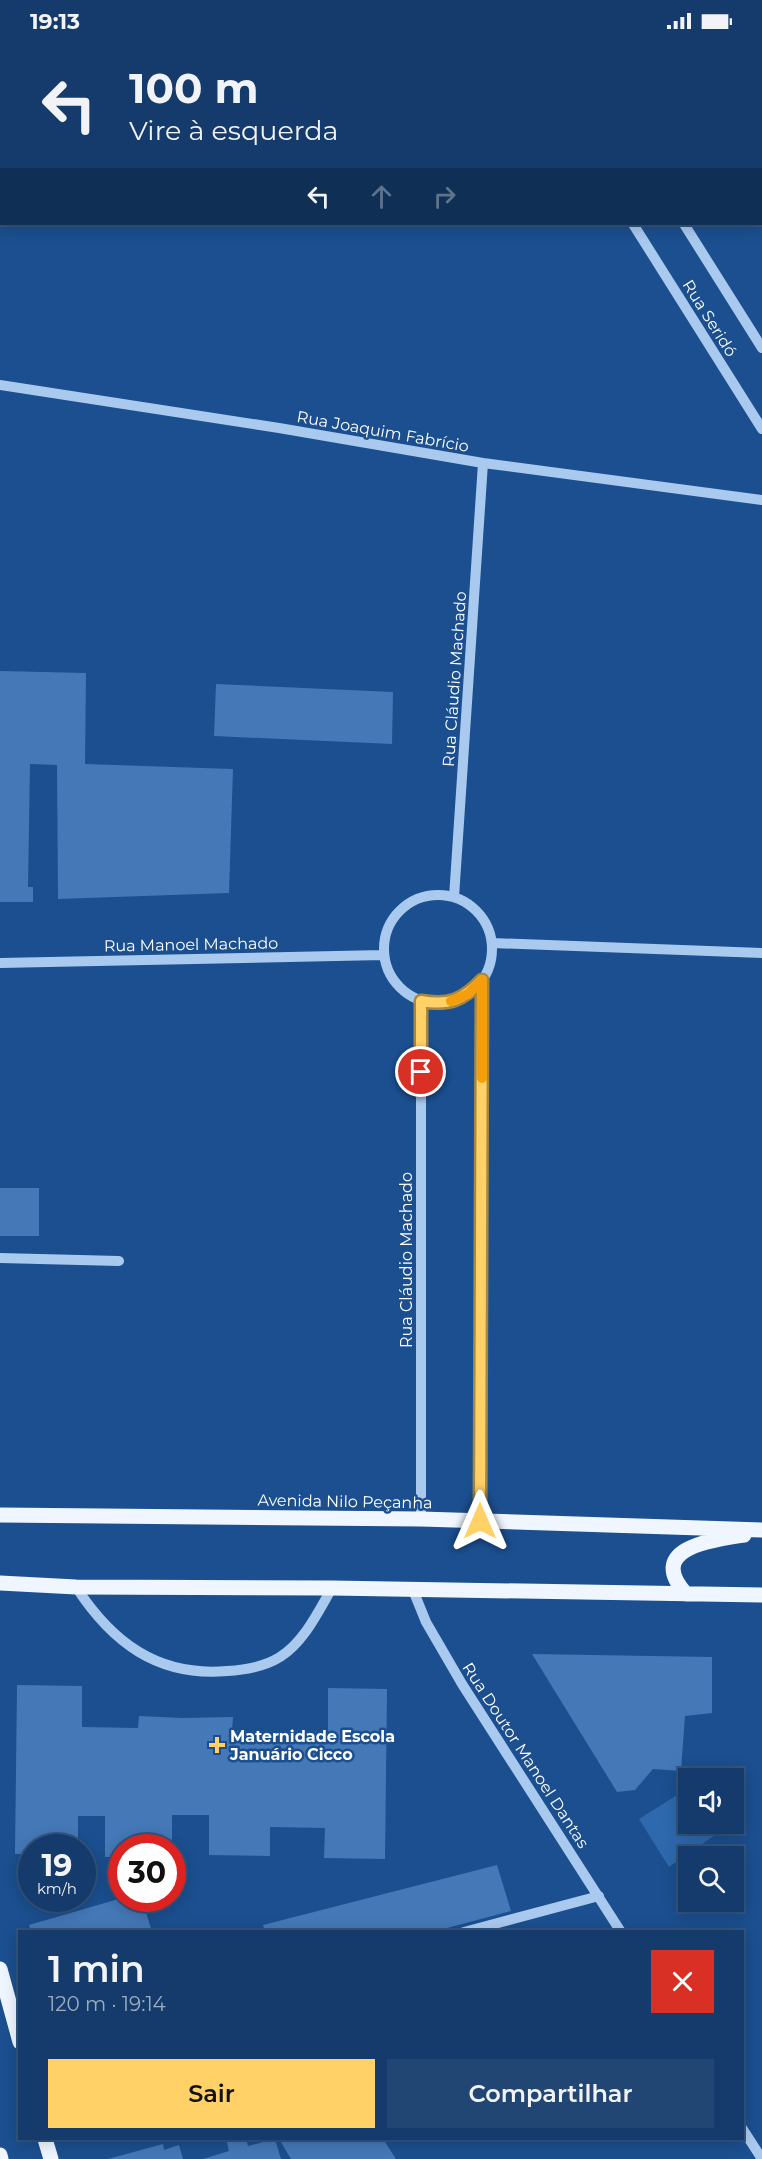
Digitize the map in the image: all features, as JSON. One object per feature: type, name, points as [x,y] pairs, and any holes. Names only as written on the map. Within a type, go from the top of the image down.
[{"type":"main road","name":"Avenida Nilo Peçanha","points":[[0,1515],[421,1519],[762,1530]]},
{"type":"main road","points":[[687,1594],[674,1578],[674,1567],[684,1550],[692,1546],[742,1535],[762,1534]]},
{"type":"main road","points":[[0,1583],[76,1587],[332,1588],[762,1595]]},
{"type":"main road","points":[[0,1969],[18,2035]]},
{"type":"main road","points":[[45,2140],[51,2159]]},
{"type":"street","name":"Rua Seridó","points":[[634,225],[762,429]]},
{"type":"street","name":"Rua Seridó","points":[[685,225],[762,348]]},
{"type":"street","name":"Rua Joaquim Fabrício","points":[[0,385],[279,428],[483,463],[762,500]]},
{"type":"street","name":"Rua Cláudio Machado","points":[[454,897],[483,463]]},
{"type":"street","points":[[434,894],[454,897],[472,907],[485,923],[492,943],[491,962],[482,980],[468,994],[450,1002],[421,1001],[408,994],[387,970],[383,955],[386,933],[396,914],[413,900],[434,894]]},
{"type":"street","points":[[492,943],[762,953]]},
{"type":"street","name":"Rua Manoel Machado","points":[[0,963],[383,955]]},
{"type":"street","points":[[480,1521],[482,980]]},
{"type":"street","name":"Rua Cláudio Machado","points":[[421,1001],[421,1519]]},
{"type":"street","points":[[0,1258],[120,1261]]},
{"type":"street","points":[[76,1587],[95,1615],[111,1632],[134,1650],[156,1662],[183,1671],[211,1673],[240,1670],[261,1665],[279,1657],[296,1643],[332,1588]]},
{"type":"street","name":"Rua Doutor Manoel Dantas","points":[[413,1590],[426,1622],[451,1666],[620,1930]]},
{"type":"street","points":[[471,1930],[598,1896]]},
{"type":"street","points":[[744,2131],[762,2159]]},
{"type":"shaded area","points":[[678,1794],[678,1834],[717,1834],[699,1846],[678,1846],[678,1861],[669,1867],[639,1819]]},
{"type":"building","points":[[0,671],[86,673],[85,764],[233,769],[229,893],[58,899],[57,765],[30,764],[28,887],[33,887],[33,902],[0,902]]},
{"type":"building","points":[[216,684],[393,692],[392,744],[214,736]]},
{"type":"building","points":[[0,1188],[39,1188],[39,1236],[0,1236]]},
{"type":"building","points":[[532,1654],[712,1657],[712,1713],[685,1716],[681,1768],[678,1768],[678,1771],[653,1769],[635,1790],[617,1792]]},
{"type":"building","points":[[17,1685],[82,1686],[82,1727],[138,1728],[139,1716],[233,1717],[232,1731],[328,1732],[328,1688],[387,1689],[385,1859],[324,1858],[325,1828],[270,1827],[270,1856],[209,1855],[209,1815],[172,1815],[172,1834],[108,1834],[108,1857],[105,1857],[105,1816],[78,1816],[78,1834],[18,1834],[18,1854],[15,1854]]},
{"type":"building","points":[[497,1865],[511,1911],[440,1930],[264,1930],[263,1925]]},
{"type":"building","points":[[108,1902],[108,1912],[146,1912],[151,1930],[30,1930],[29,1925],[74,1912],[96,1912],[96,1906]]},
{"type":"building","points":[[226,2140],[246,2140],[248,2146],[275,2140],[281,2159],[203,2159],[229,2151]]},
{"type":"building","points":[[280,2140],[384,2140],[396,2159],[291,2159]]},
{"type":"building","points":[[163,2144],[164,2150],[179,2145],[183,2159],[108,2159]]},
{"type":"slow traffic","points":[[451,1001],[468,994],[482,980],[482,1078]]},
{"type":"place","name":"Maternidade Escola Januário Cicco","points":[[217,1745]]},
{"type":"route","points":[[421,1072],[421,1001],[450,1002],[468,994],[482,980],[480,1521]]}]
